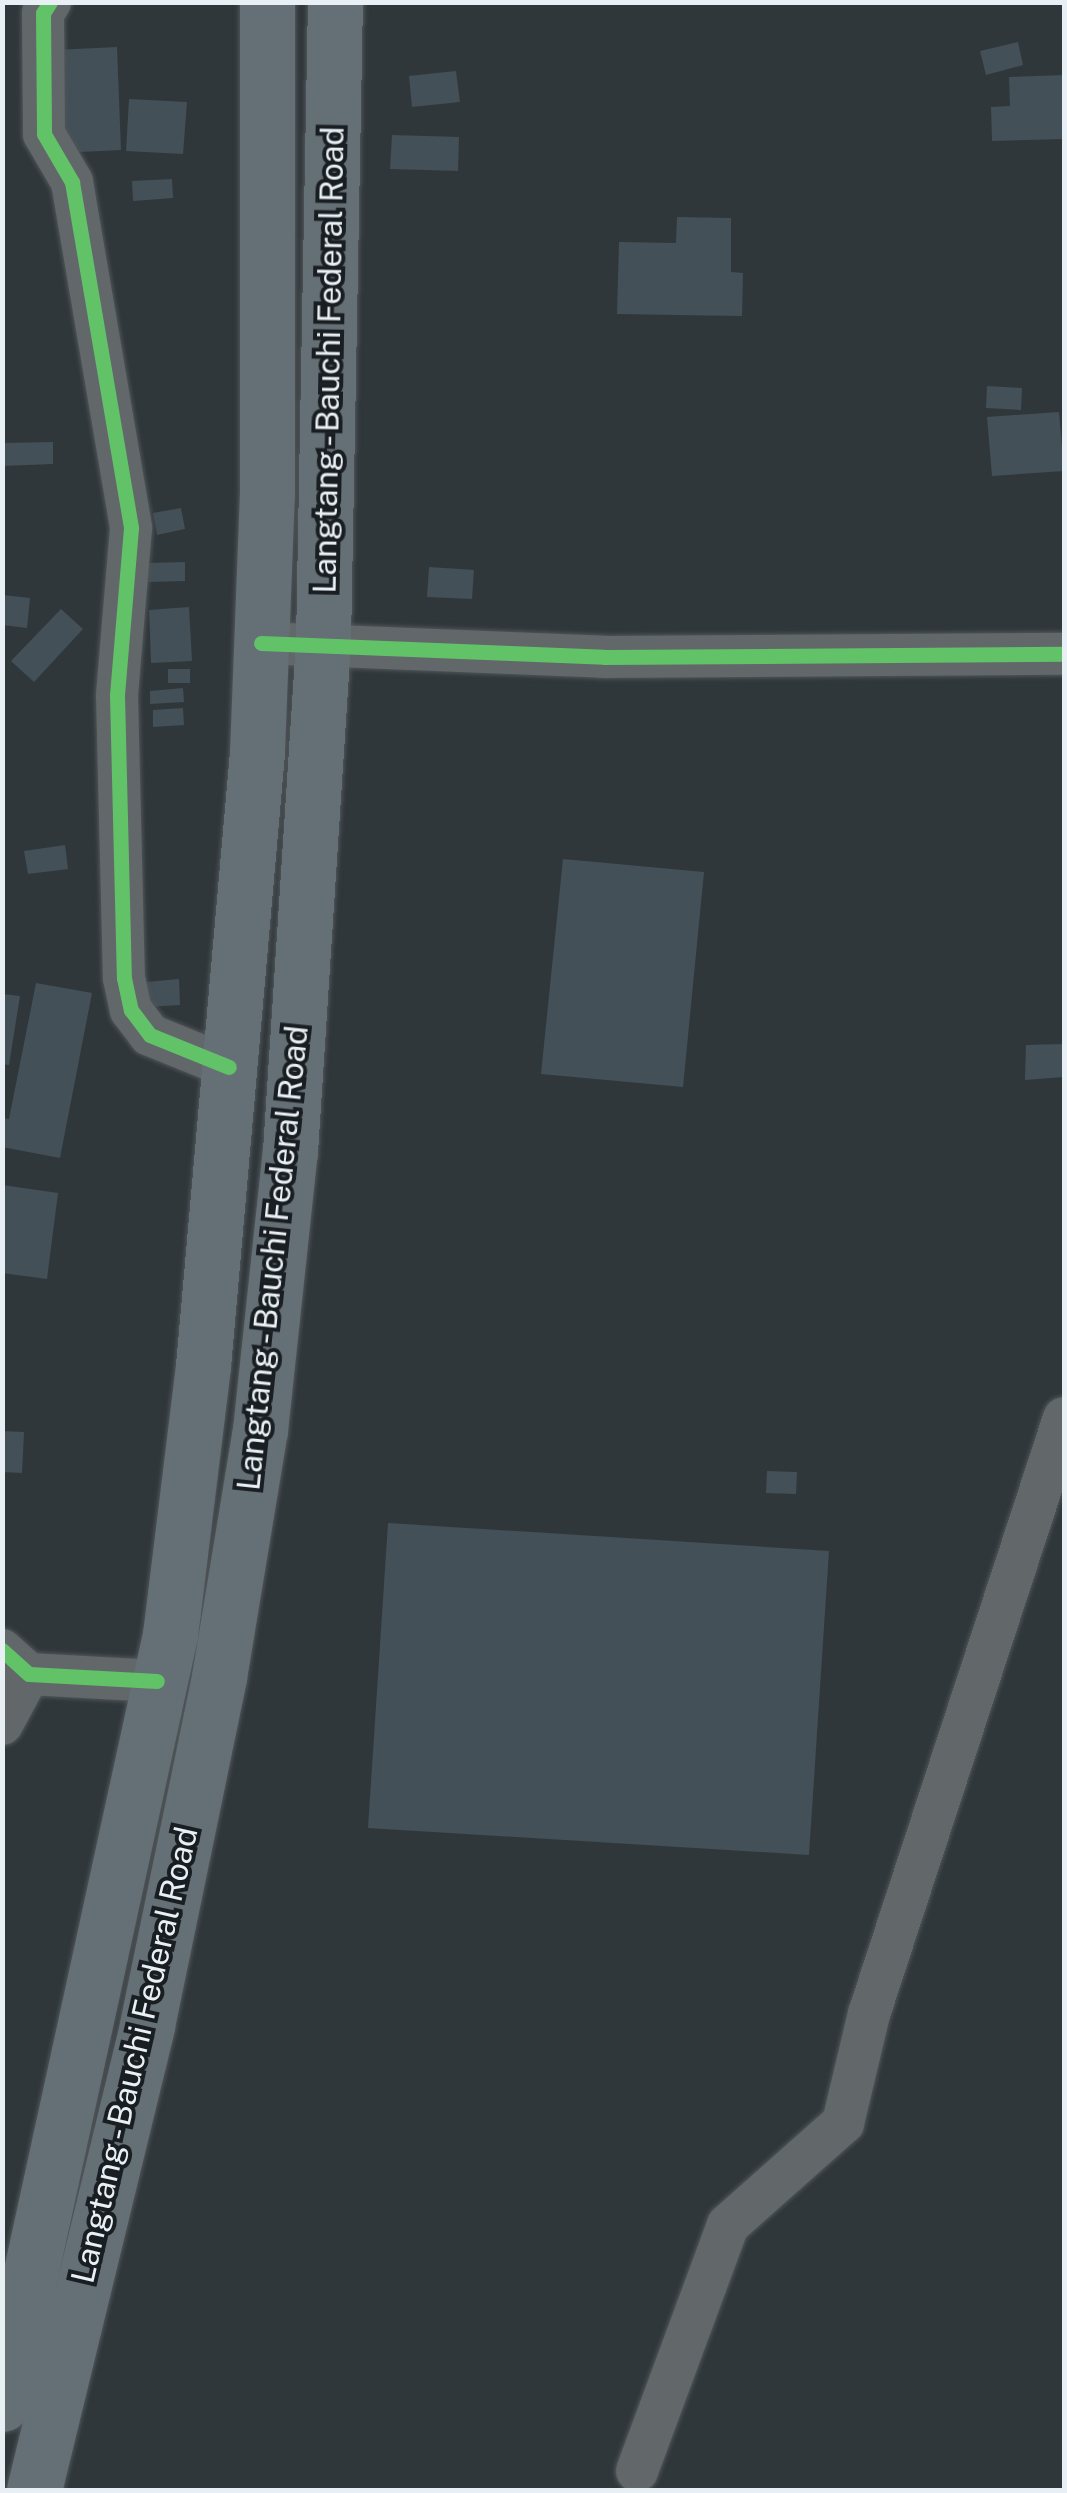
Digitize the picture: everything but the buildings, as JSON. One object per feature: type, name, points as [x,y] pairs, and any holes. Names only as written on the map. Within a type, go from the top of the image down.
[{"type":"main road","points":[[2,2404],[170,1636],[203,1366],[261,643],[267,2]]},
{"type":"main road","name":"Langtang - Bauchi Federal Road","points":[[34,2490],[147,2025],[219,1677],[260,1430],[290,1150],[323,642],[335,2]]},
{"type":"street","points":[[50,2],[42,13],[44,134],[72,182],[132,528],[117,695],[124,978],[132,1010],[150,1035],[229,1067]]},
{"type":"street","points":[[261,643],[323,642],[604,656],[1064,654]]},
{"type":"street","points":[[637,2471],[728,2225],[843,2123],[869,2014],[1064,1418]]},
{"type":"street","points":[[2,1724],[16,1662],[158,1681]]},
{"type":"cycle path","points":[[50,2],[43,13],[44,134],[72,182],[131,528],[117,695],[124,978],[131,1010],[150,1035],[229,1067]]},
{"type":"cycle path","points":[[261,643],[604,657],[1064,654]]},
{"type":"cycle path","points":[[2,1650],[29,1674],[157,1681]]}]
